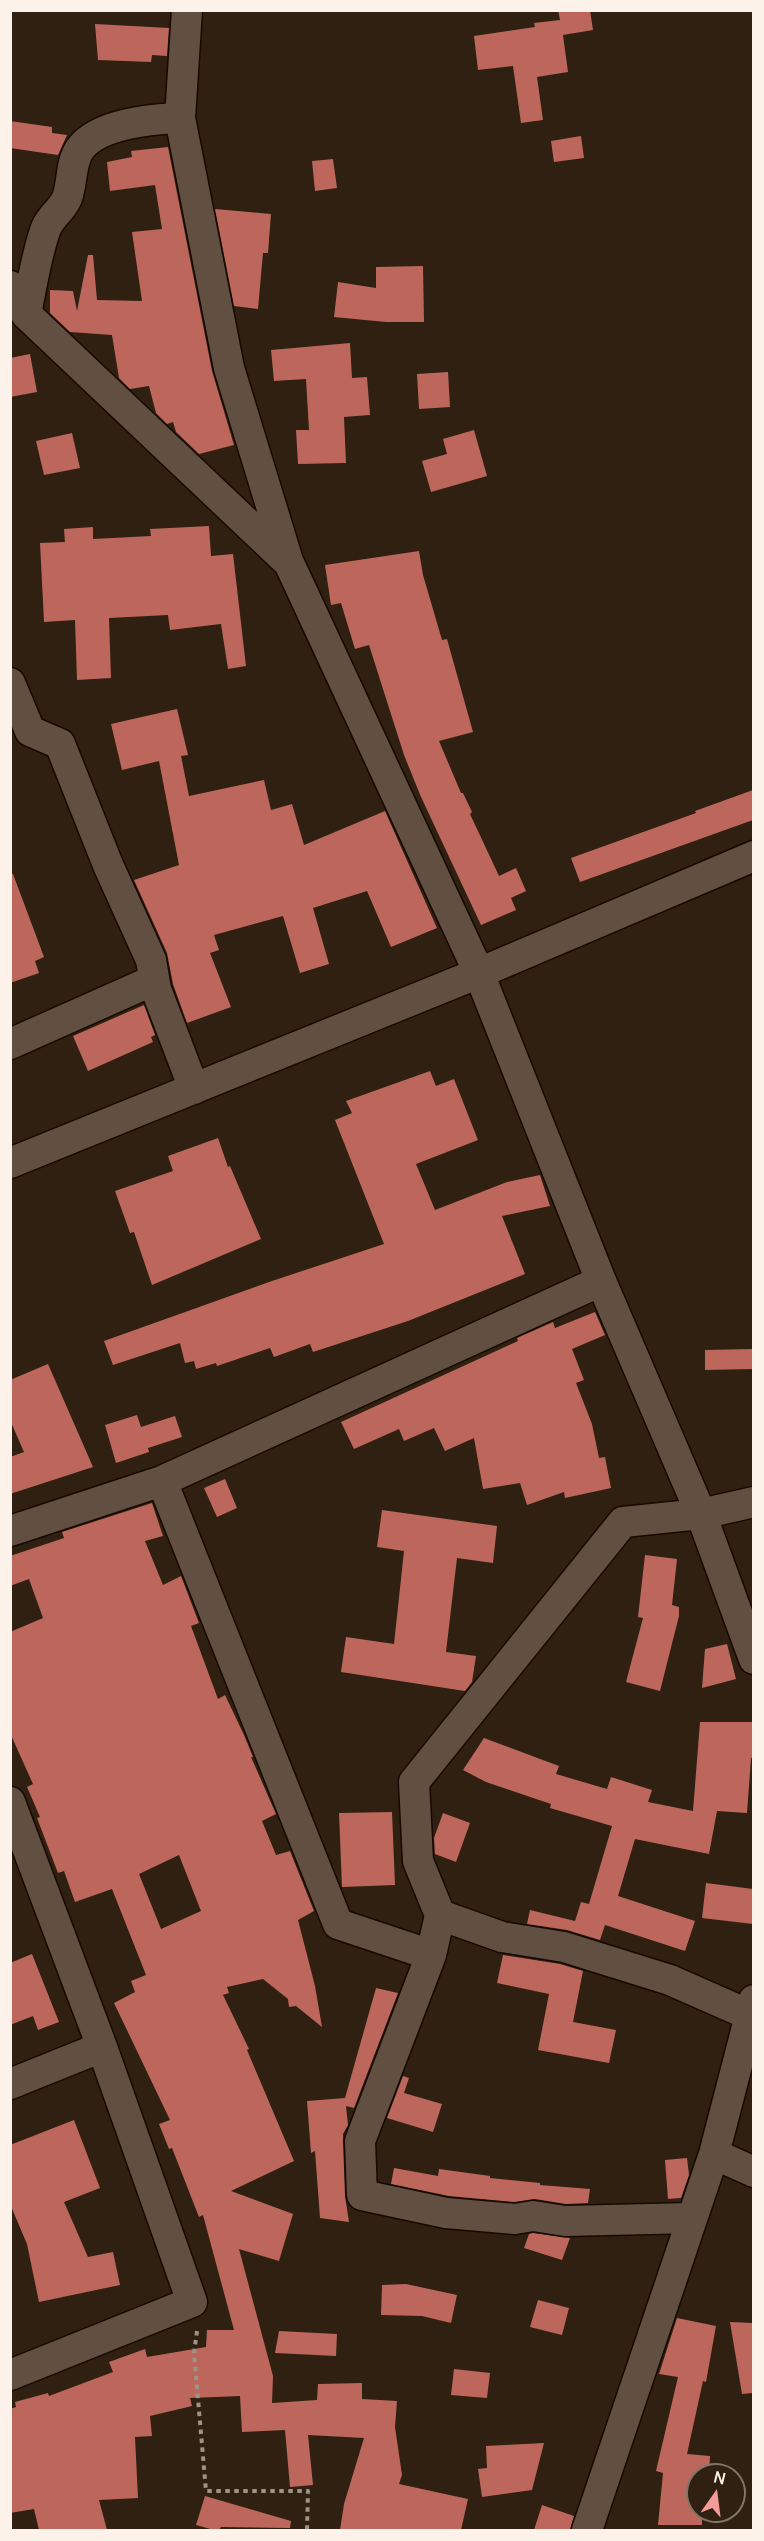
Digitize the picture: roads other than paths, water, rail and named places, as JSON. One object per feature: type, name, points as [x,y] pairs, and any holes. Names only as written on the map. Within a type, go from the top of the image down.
[{"type":"street","points":[[190,11],[180,118],[229,368],[289,564],[480,973],[601,1281],[701,1514],[753,1659]]},
{"type":"street","points":[[26,314],[46,228],[68,196],[71,172],[80,149],[95,137],[116,128],[154,119],[180,118]]},
{"type":"street","points":[[10,286],[26,314],[289,564]]},
{"type":"street","points":[[10,683],[18,726],[60,744],[108,866],[151,960],[154,980],[194,1089]]},
{"type":"street","points":[[10,1163],[480,973],[753,856]]},
{"type":"street","points":[[10,1044],[154,980]]},
{"type":"street","points":[[10,1531],[162,1481],[601,1281]]},
{"type":"street","points":[[162,1481],[338,1924],[431,1955]]},
{"type":"street","points":[[692,2218],[565,2221],[533,2216],[515,2219],[446,2213],[362,2195],[360,2141],[431,1955],[440,1915],[418,1861],[414,1782],[623,1522],[701,1514],[753,1502]]},
{"type":"street","points":[[10,2374],[192,2302],[102,2047],[11,1804]]},
{"type":"street","points":[[440,1915],[502,1937],[564,1947],[670,1980],[752,2011],[714,2154],[587,2530]]},
{"type":"street","points":[[10,2084],[102,2047]]},
{"type":"street","points":[[714,2154],[753,2172]]}]
